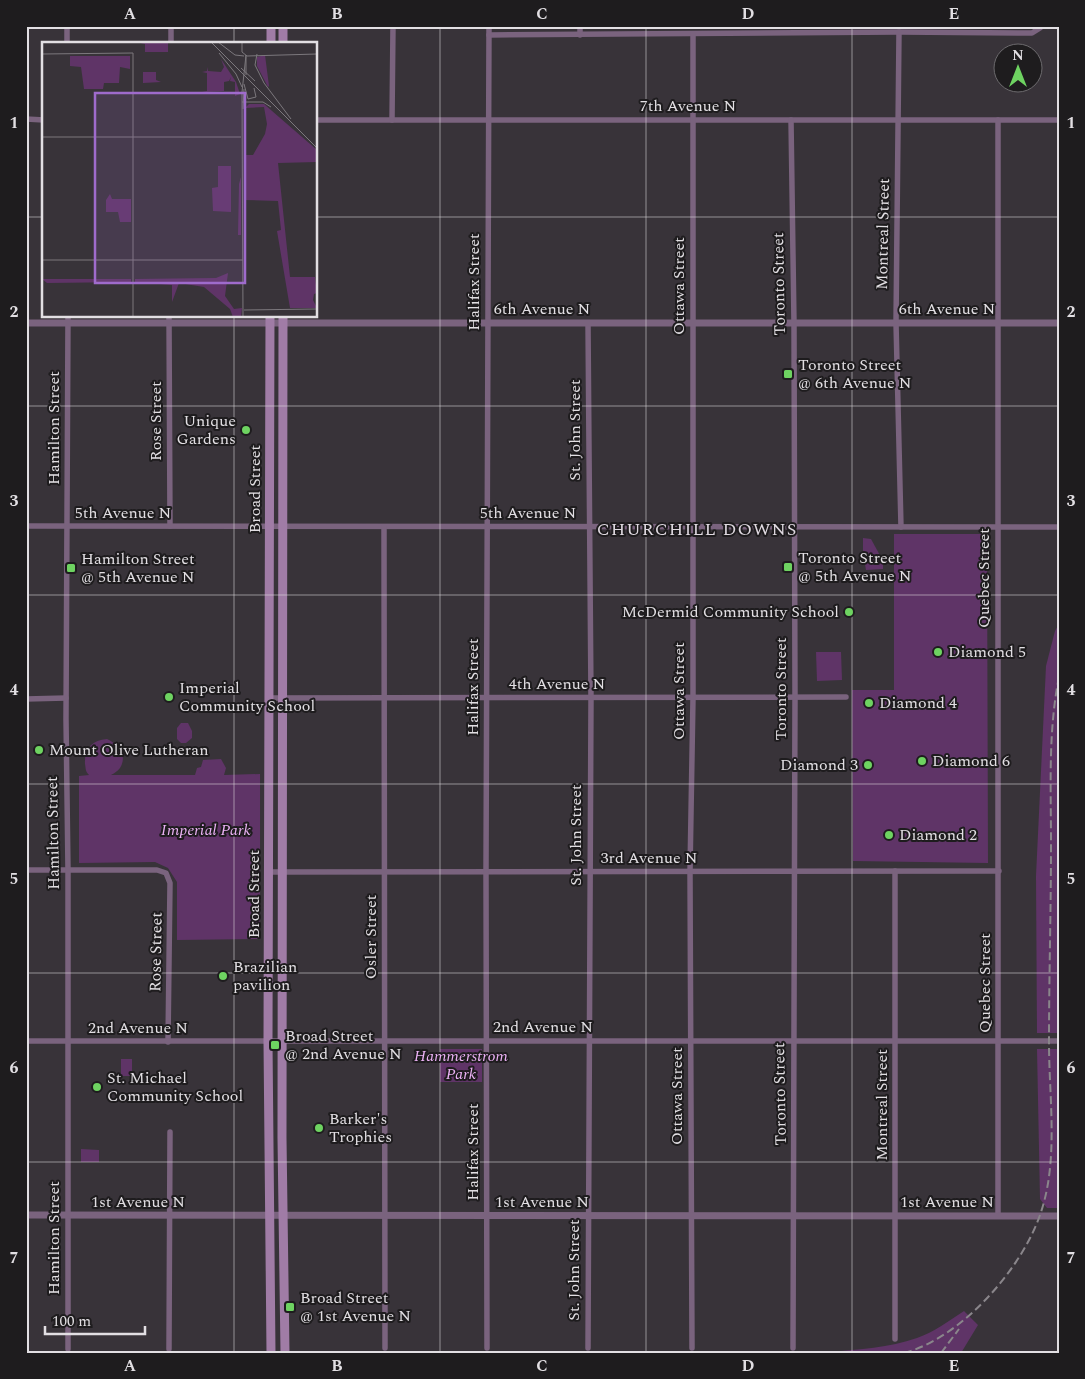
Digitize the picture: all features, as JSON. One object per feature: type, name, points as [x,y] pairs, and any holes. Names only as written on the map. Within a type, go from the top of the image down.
[{"type":"main road","points":[[270,42],[271,26]]},
{"type":"main road","points":[[284,26],[284,42]]},
{"type":"main road","name":"Broad Street","points":[[270,320],[268,1042],[271,1353]]},
{"type":"main road","name":"Broad Street","points":[[283,320],[282,1042],[285,1353]]},
{"type":"street","points":[[67,26],[67,42]]},
{"type":"street","points":[[171,26],[171,42]]},
{"type":"street","points":[[392,120],[393,26]]},
{"type":"street","name":"Halifax Street","points":[[487,1348],[486,871],[488,698],[486,527],[489,26]]},
{"type":"street","points":[[580,26],[580,35]]},
{"type":"street","points":[[770,26],[770,33]]},
{"type":"street","points":[[489,35],[976,30],[1032,33],[1040,28]]},
{"type":"street","name":"Montreal Street","points":[[899,32],[896,323],[901,527]]},
{"type":"street","name":"Ottawa Street","points":[[692,1348],[690,871],[693,698],[693,34]]},
{"type":"street","points":[[26,120],[42,120]]},
{"type":"street","name":"7th Avenue N","points":[[318,120],[1059,120]]},
{"type":"street","name":"Toronto Street","points":[[791,120],[794,323],[793,1041],[795,1216],[793,1348]]},
{"type":"street","name":"Quebec Street","points":[[998,120],[998,1216]]},
{"type":"street","name":"6th Avenue N","points":[[26,323],[68,320],[283,320],[487,323],[1059,323]]},
{"type":"street","name":"Hamilton Street","points":[[68,320],[66,698],[68,1349]]},
{"type":"street","name":"Rose Street","points":[[169,320],[170,526]]},
{"type":"street","name":"St. John Street","points":[[588,323],[590,698],[588,1348]]},
{"type":"street","name":"5th Avenue N","points":[[26,526],[1059,527]]},
{"type":"street","name":"Osler Street","points":[[384,527],[385,1348]]},
{"type":"street","name":"4th Avenue N","points":[[269,698],[846,697]]},
{"type":"street","points":[[26,699],[66,698]]},
{"type":"street","points":[[26,870],[68,870]]},
{"type":"street","name":"Rose Street","points":[[68,870],[157,870],[166,873],[170,883],[168,1042]]},
{"type":"street","name":"Montreal Street","points":[[895,871],[895,1339]]},
{"type":"street","name":"3rd Avenue N","points":[[268,872],[999,871]]},
{"type":"street","name":"2nd Avenue N","points":[[26,1041],[1059,1042]]},
{"type":"street","points":[[169,1349],[170,1132]]},
{"type":"street","name":"1st Avenue N","points":[[26,1216],[1059,1216]]},
{"type":"green space","points":[[894,534],[987,534],[988,863],[853,861],[852,690],[894,690]]},
{"type":"green space","points":[[863,538],[871,539],[883,561],[883,569],[866,570]]},
{"type":"green space","points":[[1059,624],[1059,1033],[1037,1033],[1036,876],[1046,666],[1055,631]]},
{"type":"green space","points":[[816,652],[841,652],[842,680],[817,681]]},
{"type":"green space","points":[[181,723],[188,723],[192,731],[192,738],[186,743],[181,743],[177,739],[177,728]]},
{"type":"green space","name":"Imperial Park","points":[[107,739],[121,750],[123,759],[120,768],[111,775],[195,775],[197,768],[201,767],[203,760],[221,759],[226,768],[224,775],[260,774],[260,939],[177,940],[177,882],[168,868],[155,862],[79,863],[79,776],[89,775],[86,770],[85,759],[90,746],[97,741]]},
{"type":"green space","name":"Hammerstrom Park","points":[[440,1049],[482,1049],[482,1082],[440,1082]]},
{"type":"green space","points":[[1037,1049],[1059,1049],[1059,1208],[1047,1208],[1040,1199]]},
{"type":"green space","points":[[121,1059],[132,1059],[132,1076],[121,1076]]},
{"type":"green space","points":[[81,1149],[99,1150],[99,1162],[81,1162]]},
{"type":"green space","points":[[964,1311],[978,1325],[961,1353],[291,1353],[830,1352],[874,1348],[917,1338],[929,1333]]},
{"type":"railway","points":[[904,1353],[925,1345],[947,1333],[967,1317],[1004,1279],[1019,1258],[1031,1236],[1046,1194],[1052,1130],[1049,1043],[1051,760],[1055,697],[1059,677]]},
{"type":"railway","points":[[941,1353],[959,1329]]},
{"type":"place","name":"Toronto Street @ 6th Avenue N","points":[[788,374]]},
{"type":"place","name":"Unique Gardens","points":[[246,430]]},
{"type":"place","name":"Toronto Street @ 5th Avenue N","points":[[788,567]]},
{"type":"place","name":"Hamilton Street @ 5th Avenue N","points":[[71,568]]},
{"type":"place","name":"McDermid Community School","points":[[849,612]]},
{"type":"place","name":"Diamond 5","points":[[938,652]]},
{"type":"place","name":"Imperial Community School","points":[[169,697]]},
{"type":"place","name":"Diamond 4","points":[[869,703]]},
{"type":"place","name":"Mount Olive Lutheran","points":[[39,750]]},
{"type":"place","name":"Diamond 6","points":[[922,761]]},
{"type":"place","name":"Diamond 3","points":[[868,765]]},
{"type":"place","name":"Diamond 2","points":[[889,835]]},
{"type":"place","name":"Brazilian pavilion","points":[[223,976]]},
{"type":"place","name":"Broad Street @ 2nd Avenue N","points":[[275,1045]]},
{"type":"place","name":"St. Michael Community School","points":[[97,1087]]},
{"type":"place","name":"Barker's Trophies","points":[[319,1128]]},
{"type":"place","name":"Broad Street @ 1st Avenue N","points":[[290,1307]]},
{"type":"district","name":"CHURCHILL DOWNS","points":[[697,529]]}]
